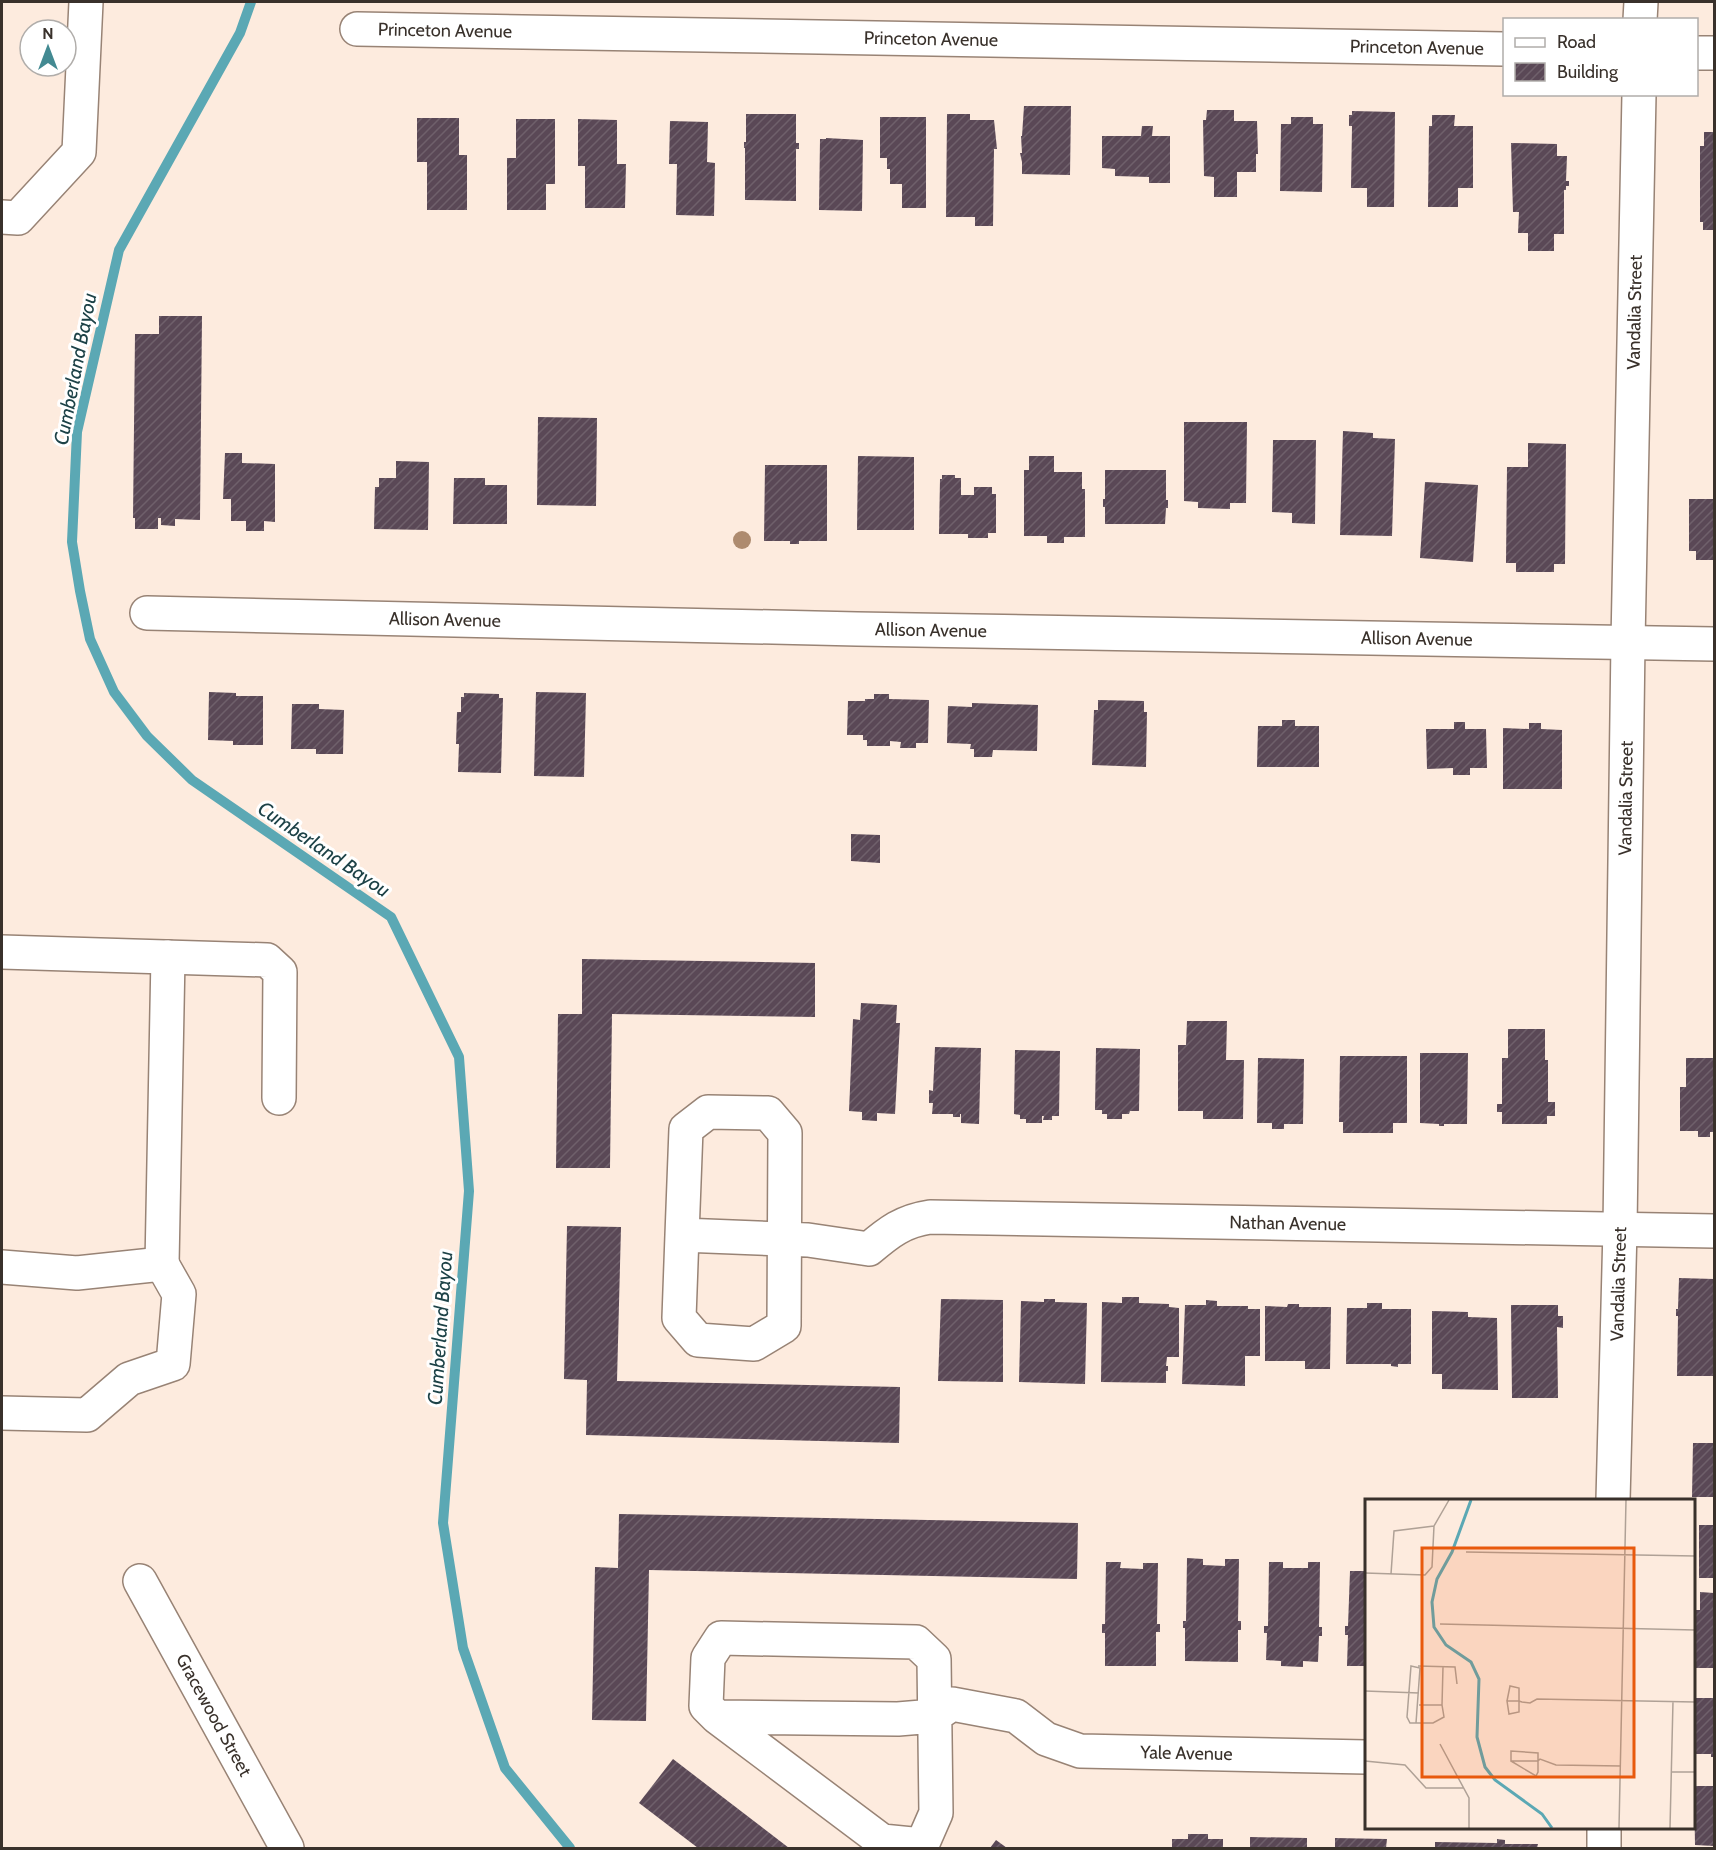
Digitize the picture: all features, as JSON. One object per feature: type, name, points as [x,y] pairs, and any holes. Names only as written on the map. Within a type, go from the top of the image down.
[{"type":"street","points":[[2,218],[18,218],[79,152],[86,2]]},
{"type":"street","points":[[1640,18],[1641,2]]},
{"type":"street","name":"Princeton Avenue","points":[[357,28],[1503,49]]},
{"type":"street","points":[[1698,53],[1714,53]]},
{"type":"street","name":"Vandalia Street","points":[[1613,1499],[1620,1229],[1628,642],[1639,96]]},
{"type":"street","name":"Allison Avenue","points":[[147,613],[857,629],[1714,644]]},
{"type":"street","points":[[2,952],[267,960],[280,972],[279,1098]]},
{"type":"street","points":[[2,1413],[87,1415],[129,1378],[173,1364],[178,1294],[162,1264],[168,957]]},
{"type":"street","points":[[708,1112],[768,1113],[785,1133],[784,1326],[754,1344],[698,1340],[679,1318],[682,1235],[686,1129],[708,1112]]},
{"type":"street","name":"Nathan Avenue","points":[[785,1239],[869,1249],[892,1230],[915,1219],[930,1217],[1714,1231]]},
{"type":"street","points":[[682,1235],[785,1239]]},
{"type":"street","points":[[2,1267],[77,1273],[162,1264]]},
{"type":"street","name":"Gracewood Street","points":[[140,1581],[287,1848]]},
{"type":"street","points":[[721,1638],[916,1642],[934,1659],[936,1813],[922,1845],[882,1841],[717,1717],[706,1706],[708,1658],[721,1638]]},
{"type":"street","name":"Yale Avenue","points":[[934,1716],[952,1704],[1016,1716],[1046,1739],[1080,1751],[1365,1757]]},
{"type":"street","points":[[717,1717],[898,1719],[934,1716]]},
{"type":"street","points":[[1604,1829],[1604,1848]]},
{"type":"building","points":[[1024,106],[1071,106],[1070,175],[1022,174],[1020,153],[1022,153]]},
{"type":"building","points":[[1207,110],[1234,110],[1234,121],[1257,121],[1256,172],[1237,172],[1237,197],[1214,197],[1214,177],[1204,176],[1203,120],[1206,120]]},
{"type":"building","points":[[1352,111],[1395,112],[1394,207],[1367,207],[1367,188],[1351,188],[1352,126],[1349,126],[1349,115],[1352,115]]},
{"type":"building","points":[[746,114],[796,114],[796,143],[799,143],[799,149],[796,149],[796,201],[745,200]]},
{"type":"building","points":[[947,114],[970,114],[970,120],[994,120],[997,149],[994,149],[993,226],[975,226],[975,217],[946,217]]},
{"type":"building","points":[[1432,115],[1455,115],[1454,126],[1473,126],[1473,188],[1458,188],[1458,207],[1428,207],[1429,126],[1432,126]]},
{"type":"building","points":[[880,117],[926,117],[926,208],[902,208],[902,184],[890,184],[887,158],[880,158]]},
{"type":"building","points":[[1291,117],[1313,117],[1313,124],[1323,124],[1322,192],[1280,191],[1281,124],[1291,124]]},
{"type":"building","points":[[417,118],[459,118],[459,155],[467,155],[467,210],[427,210],[427,162],[417,162]]},
{"type":"building","points":[[516,119],[555,119],[555,184],[546,184],[546,210],[507,210],[507,158],[516,158]]},
{"type":"building","points":[[578,119],[617,120],[617,164],[626,164],[625,208],[585,208],[585,166],[578,166]]},
{"type":"building","points":[[670,121],[708,122],[707,162],[715,163],[714,216],[676,215],[677,164],[669,164]]},
{"type":"building","points":[[1142,126],[1153,126],[1152,136],[1170,136],[1170,183],[1149,183],[1149,177],[1115,176],[1115,169],[1102,168],[1102,136],[1141,136]]},
{"type":"building","points":[[1704,132],[1714,132],[1714,230],[1703,230],[1703,222],[1700,222],[1700,146],[1704,146]]},
{"type":"building","points":[[820,139],[863,140],[862,211],[819,210]]},
{"type":"building","points":[[1511,143],[1557,144],[1557,156],[1567,156],[1566,181],[1569,181],[1569,186],[1566,186],[1564,190],[1564,234],[1554,234],[1554,251],[1528,251],[1528,233],[1518,233],[1519,212],[1513,212]]},
{"type":"building","points":[[159,316],[202,316],[200,520],[175,519],[175,526],[161,525],[161,518],[158,518],[158,529],[135,529],[135,518],[133,518],[135,334],[159,334]]},
{"type":"building","points":[[538,417],[597,418],[596,506],[537,505]]},
{"type":"building","points":[[1184,422],[1247,422],[1246,503],[1230,503],[1230,509],[1198,508],[1198,502],[1184,501]]},
{"type":"building","points":[[1343,431],[1373,433],[1373,438],[1395,439],[1392,536],[1340,535]]},
{"type":"building","points":[[1273,440],[1316,440],[1315,524],[1292,523],[1292,513],[1272,512]]},
{"type":"building","points":[[1528,443],[1566,444],[1565,564],[1554,564],[1554,572],[1516,572],[1516,563],[1506,563],[1507,467],[1528,467]]},
{"type":"building","points":[[225,453],[242,453],[242,463],[275,464],[275,522],[264,521],[264,531],[246,531],[246,521],[231,521],[231,499],[223,499]]},
{"type":"building","points":[[858,456],[914,457],[914,530],[857,530]]},
{"type":"building","points":[[1029,456],[1054,456],[1054,472],[1082,472],[1082,489],[1085,489],[1085,537],[1064,537],[1064,543],[1047,543],[1047,536],[1024,536],[1024,470],[1029,470]]},
{"type":"building","points":[[396,461],[429,462],[428,530],[374,529],[375,487],[379,487],[379,478],[396,478]]},
{"type":"building","points":[[765,465],[827,465],[827,541],[799,541],[799,544],[790,544],[790,541],[764,541]]},
{"type":"building","points":[[1105,470],[1166,470],[1168,508],[1166,508],[1165,524],[1105,524],[1103,499],[1105,499]]},
{"type":"building","points":[[942,475],[955,475],[955,478],[961,478],[961,495],[974,495],[974,487],[992,487],[992,494],[996,494],[996,533],[988,533],[988,538],[968,538],[968,534],[939,534]]},
{"type":"building","points":[[454,478],[485,478],[485,485],[507,485],[507,524],[453,524]]},
{"type":"building","points":[[1425,482],[1478,485],[1473,562],[1420,558]]},
{"type":"building","points":[[1689,499],[1714,499],[1714,560],[1696,560],[1696,551],[1689,551]]},
{"type":"building","points":[[209,692],[236,693],[236,696],[263,696],[263,745],[233,745],[233,741],[208,740]]},
{"type":"building","points":[[536,692],[586,693],[584,777],[534,776]]},
{"type":"building","points":[[464,693],[499,694],[499,698],[503,698],[501,773],[458,772],[457,712],[461,712],[461,697],[464,697]]},
{"type":"building","points":[[874,694],[889,694],[889,699],[929,700],[928,743],[916,743],[916,748],[900,748],[901,742],[890,741],[890,746],[867,746],[867,740],[863,740],[863,735],[847,735],[848,701],[874,699]]},
{"type":"building","points":[[1098,700],[1144,701],[1144,712],[1147,712],[1146,767],[1092,765],[1094,710],[1098,710]]},
{"type":"building","points":[[972,703],[1038,705],[1037,751],[993,750],[992,757],[974,757],[974,749],[970,749],[971,744],[947,743],[948,706],[972,707]]},
{"type":"building","points":[[292,704],[319,704],[319,709],[344,710],[343,754],[316,754],[316,749],[291,749]]},
{"type":"building","points":[[1282,720],[1295,720],[1295,726],[1319,726],[1319,767],[1257,767],[1258,726],[1282,726]]},
{"type":"building","points":[[1454,722],[1465,722],[1465,729],[1486,729],[1487,768],[1470,768],[1470,775],[1453,775],[1453,768],[1427,769],[1426,729],[1454,729]]},
{"type":"building","points":[[1529,723],[1541,723],[1541,729],[1562,730],[1562,789],[1503,789],[1503,728],[1529,729]]},
{"type":"building","points":[[851,834],[880,835],[880,863],[851,861]]},
{"type":"building","points":[[582,959],[815,963],[815,1017],[612,1014],[610,1168],[556,1168],[558,1014],[582,1014]]},
{"type":"building","points":[[861,1003],[897,1005],[896,1023],[900,1023],[895,1114],[877,1113],[877,1121],[862,1120],[862,1112],[849,1111],[853,1019],[860,1020]]},
{"type":"building","points":[[1187,1021],[1227,1021],[1226,1060],[1244,1060],[1243,1119],[1203,1119],[1203,1111],[1178,1111],[1178,1045],[1186,1045]]},
{"type":"building","points":[[1508,1029],[1545,1029],[1548,1102],[1555,1102],[1555,1116],[1547,1116],[1547,1124],[1502,1124],[1502,1112],[1497,1112],[1497,1104],[1502,1104],[1502,1058],[1508,1058]]},
{"type":"building","points":[[935,1047],[981,1048],[979,1124],[961,1123],[961,1114],[960,1117],[953,1117],[953,1114],[932,1114],[933,1103],[929,1103],[929,1090],[933,1091]]},
{"type":"building","points":[[1096,1048],[1140,1049],[1139,1111],[1122,1114],[1122,1119],[1107,1119],[1107,1114],[1102,1114],[1102,1110],[1095,1110]]},
{"type":"building","points":[[1015,1050],[1060,1051],[1059,1116],[1052,1116],[1052,1120],[1043,1120],[1044,1116],[1042,1116],[1042,1123],[1026,1123],[1026,1119],[1020,1119],[1020,1115],[1014,1114]]},
{"type":"building","points":[[1420,1053],[1468,1053],[1467,1124],[1439,1126],[1439,1124],[1420,1123]]},
{"type":"building","points":[[1340,1056],[1407,1056],[1407,1123],[1393,1123],[1393,1133],[1343,1133],[1343,1122],[1339,1122]]},
{"type":"building","points":[[1258,1058],[1304,1059],[1303,1124],[1284,1124],[1284,1129],[1272,1129],[1272,1123],[1257,1123]]},
{"type":"building","points":[[1686,1058],[1714,1058],[1714,1132],[1710,1132],[1710,1137],[1698,1137],[1698,1131],[1680,1131],[1680,1087],[1686,1087]]},
{"type":"building","points":[[567,1226],[621,1227],[617,1381],[900,1387],[899,1443],[586,1435],[587,1380],[564,1379]]},
{"type":"building","points":[[1679,1278],[1714,1279],[1714,1376],[1677,1376],[1678,1316],[1676,1316],[1676,1309],[1678,1309]]},
{"type":"building","points":[[1122,1297],[1139,1297],[1139,1303],[1169,1304],[1169,1307],[1179,1308],[1179,1357],[1167,1357],[1166,1383],[1101,1382],[1102,1302],[1122,1303]]},
{"type":"building","points":[[941,1299],[1003,1300],[1003,1382],[938,1381]]},
{"type":"building","points":[[1044,1299],[1055,1299],[1055,1302],[1087,1303],[1085,1384],[1019,1382],[1021,1301],[1044,1302]]},
{"type":"building","points":[[1206,1300],[1217,1301],[1217,1306],[1248,1306],[1248,1309],[1260,1309],[1260,1356],[1245,1356],[1245,1386],[1182,1384],[1185,1305],[1206,1305]]},
{"type":"building","points":[[1367,1303],[1382,1303],[1382,1309],[1411,1309],[1411,1364],[1398,1364],[1398,1367],[1391,1366],[1391,1364],[1346,1364],[1347,1308],[1367,1308]]},
{"type":"building","points":[[1288,1304],[1299,1304],[1299,1307],[1331,1307],[1330,1369],[1305,1369],[1305,1361],[1265,1361],[1265,1306],[1287,1307]]},
{"type":"building","points":[[1511,1305],[1558,1305],[1558,1316],[1563,1316],[1563,1328],[1557,1327],[1558,1398],[1512,1398]]},
{"type":"building","points":[[1432,1311],[1468,1312],[1468,1317],[1497,1318],[1498,1390],[1442,1389],[1442,1374],[1432,1374]]},
{"type":"building","points":[[1693,1443],[1714,1443],[1714,1497],[1692,1497]]},
{"type":"building","points":[[619,1514],[1078,1523],[1077,1579],[649,1570],[646,1721],[592,1720],[595,1567],[618,1568]]},
{"type":"building","points":[[1699,1525],[1714,1525],[1714,1578],[1699,1578]]},
{"type":"building","points":[[1187,1558],[1203,1559],[1203,1565],[1225,1566],[1225,1559],[1239,1559],[1238,1621],[1241,1621],[1241,1630],[1238,1630],[1238,1662],[1185,1661],[1183,1621],[1186,1621]]},
{"type":"building","points":[[1106,1562],[1121,1562],[1120,1568],[1143,1569],[1143,1563],[1158,1563],[1157,1624],[1160,1624],[1160,1632],[1156,1632],[1156,1666],[1105,1666],[1105,1633],[1102,1633],[1102,1624],[1105,1624]]},
{"type":"building","points":[[1269,1562],[1283,1562],[1283,1568],[1308,1568],[1308,1562],[1320,1562],[1319,1627],[1322,1627],[1322,1636],[1319,1636],[1318,1662],[1303,1661],[1303,1667],[1281,1666],[1281,1661],[1266,1660],[1267,1633],[1264,1633],[1264,1626],[1268,1626]]},
{"type":"building","points":[[1350,1571],[1365,1571],[1365,1666],[1347,1666],[1348,1635],[1345,1635],[1345,1626],[1348,1626]]},
{"type":"building","points":[[1700,1592],[1714,1593],[1714,1668],[1696,1668],[1696,1610],[1700,1610]]},
{"type":"building","points":[[1695,1698],[1714,1698],[1714,1757],[1711,1757],[1711,1754],[1695,1754]]},
{"type":"building","points":[[673,1759],[789,1848],[698,1848],[639,1803]]},
{"type":"building","points":[[1695,1786],[1714,1786],[1714,1846],[1695,1845]]},
{"type":"building","points":[[1188,1834],[1208,1834],[1208,1839],[1223,1839],[1223,1848],[1172,1848],[1172,1839],[1188,1839]]},
{"type":"building","points":[[1250,1837],[1307,1838],[1307,1848],[1250,1848]]},
{"type":"building","points":[[1335,1838],[1387,1839],[1386,1848],[1335,1848]]},
{"type":"building","points":[[1497,1839],[1505,1840],[1505,1844],[1538,1844],[1537,1848],[1435,1848],[1435,1842],[1497,1843]]},
{"type":"building","points":[[996,1840],[1007,1848],[990,1848]]},
{"type":"waterway","name":"Cumberland Bayou","points":[[251,2],[240,33],[119,250],[77,432],[72,542],[80,591],[90,639],[114,692],[147,736],[192,780],[391,917],[459,1057],[469,1191],[443,1523],[463,1648],[505,1768],[570,1848]]}]
